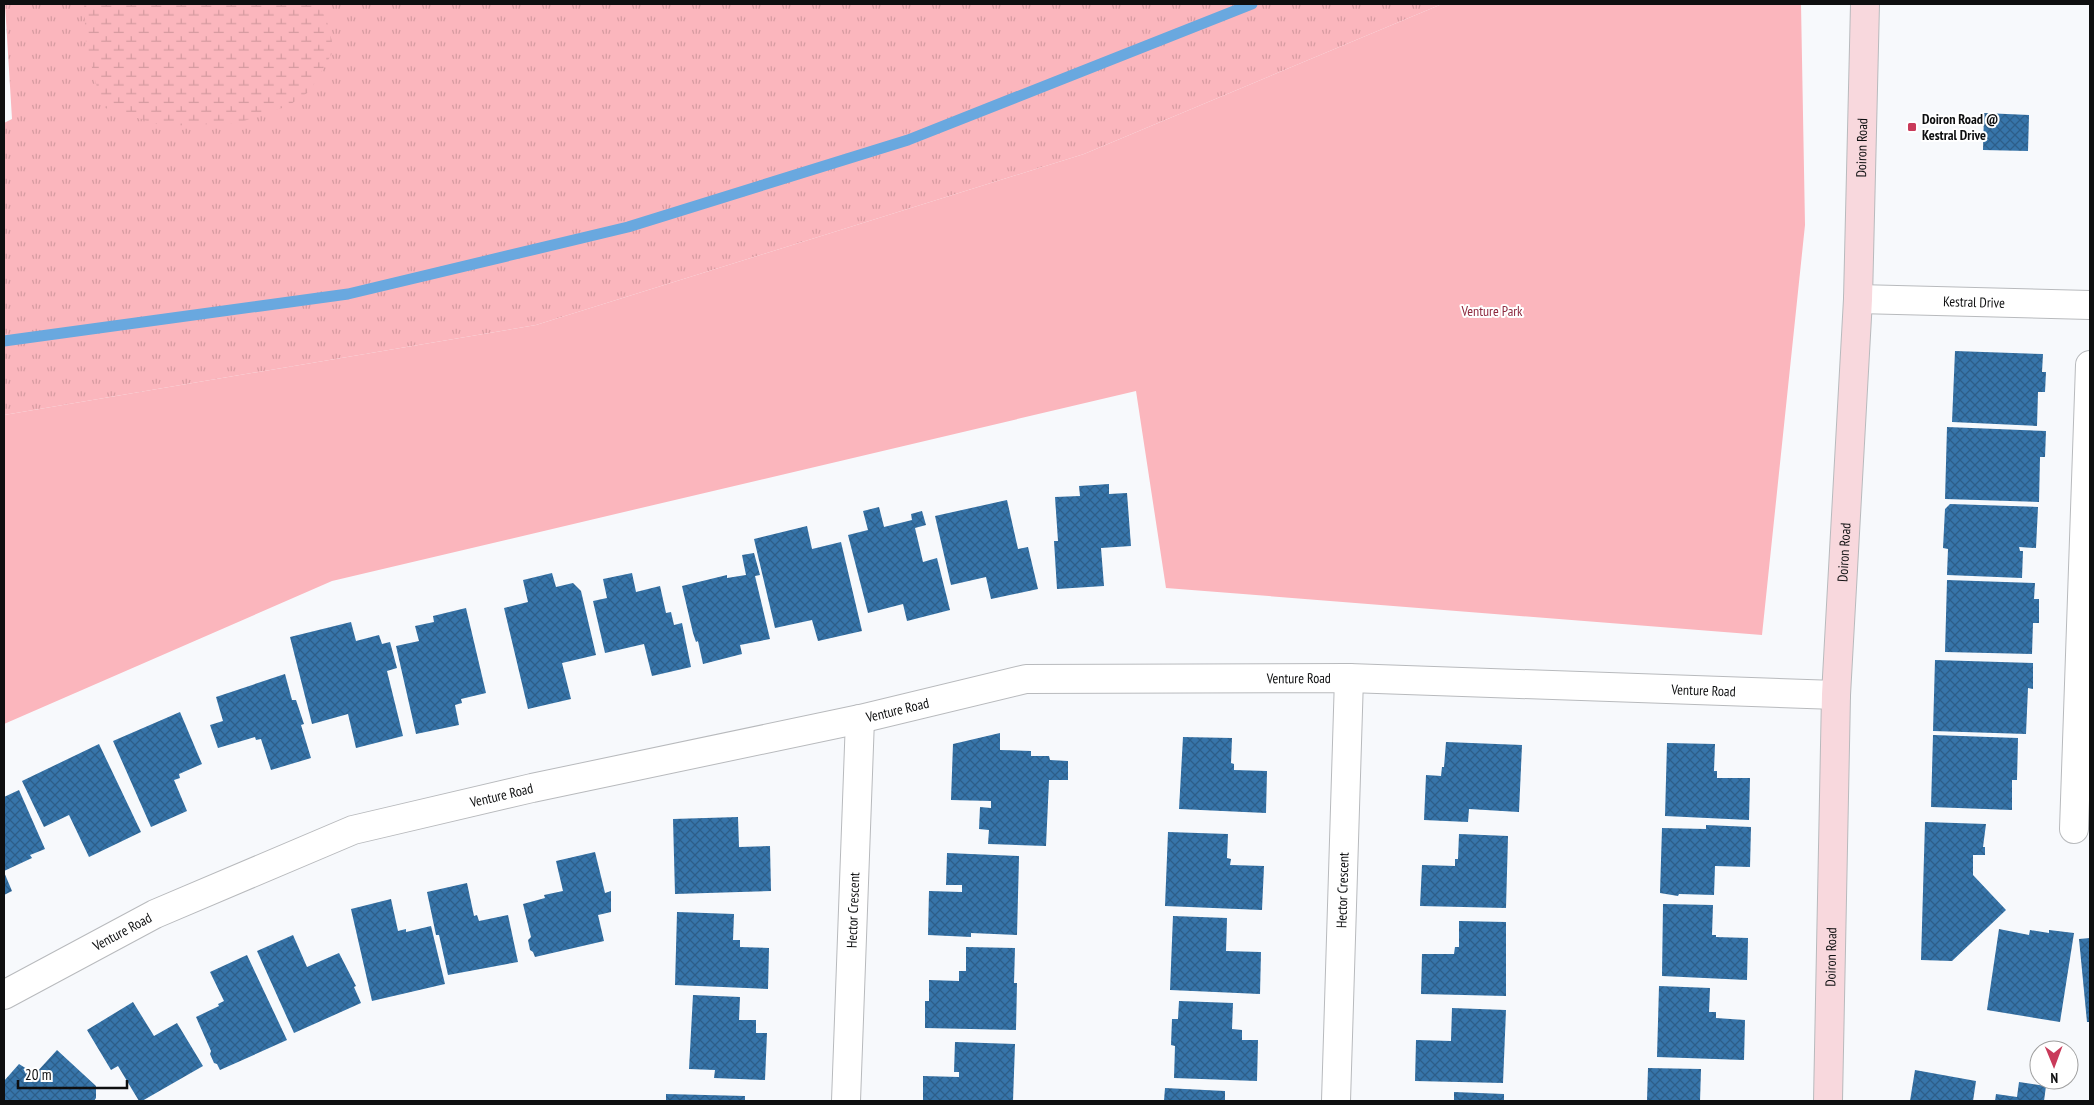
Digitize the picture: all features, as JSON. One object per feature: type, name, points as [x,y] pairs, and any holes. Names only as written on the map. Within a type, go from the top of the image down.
[{"type":"street","name":"Doiron Road","points":[[1828,1101],[1836,695],[1858,299],[1865,4]]},
{"type":"street","name":"Kestral Drive","points":[[1858,299],[2090,306]]},
{"type":"street","points":[[2074,829],[2090,365]]},
{"type":"street","name":"Venture Road","points":[[4,995],[155,914],[353,830],[532,788],[860,719],[1026,679],[1349,678],[1836,695]]},
{"type":"street","name":"Hector Crescent","points":[[1336,1101],[1349,678]]},
{"type":"street","name":"Hector Crescent","points":[[846,1101],[860,719]]},
{"type":"green space","points":[[5,4],[1442,4],[1084,154],[536,325],[4,415],[4,123],[12,119]]},
{"type":"green space","points":[[84,4],[315,4],[326,17],[334,50],[310,91],[288,106],[238,123],[163,126],[102,107],[86,44]]},
{"type":"green space","name":"Venture Park","points":[[1442,4],[1801,4],[1805,225],[1762,635],[1166,588],[1136,391],[332,581],[4,724],[4,415],[536,325],[1084,154]]},
{"type":"building","points":[[1984,113],[2029,115],[2028,151],[1983,150]]},
{"type":"building","points":[[1955,351],[2043,354],[2042,372],[2046,372],[2045,392],[2038,392],[2037,426],[1952,422]]},
{"type":"building","points":[[1947,427],[2046,431],[2045,457],[2040,457],[2039,502],[1945,499]]},
{"type":"building","points":[[1109,484],[1109,494],[1127,493],[1131,546],[1101,548],[1104,586],[1057,589],[1054,541],[1058,541],[1055,497],[1080,496],[1079,486]]},
{"type":"building","points":[[1007,500],[1018,549],[1028,547],[1038,589],[991,599],[986,577],[951,585],[935,516]]},
{"type":"building","points":[[1950,504],[2038,507],[2036,548],[2019,547],[2020,551],[2023,551],[2022,578],[1947,575],[1948,549],[1943,548],[1945,509]]},
{"type":"building","points":[[879,507],[884,527],[912,520],[911,514],[922,511],[926,525],[915,528],[923,562],[937,558],[950,610],[907,621],[903,604],[868,613],[848,535],[868,530],[863,511]]},
{"type":"building","points":[[807,526],[812,549],[841,542],[862,631],[818,641],[812,620],[775,628],[754,539]]},
{"type":"building","points":[[754,553],[760,575],[755,576],[770,639],[740,645],[742,654],[703,664],[698,641],[696,642],[693,633],[682,586],[727,575],[727,578],[746,575],[742,555]]},
{"type":"building","points":[[552,573],[556,587],[573,583],[581,591],[596,655],[562,663],[571,699],[528,709],[504,608],[528,602],[523,580]]},
{"type":"building","points":[[632,573],[636,592],[660,586],[666,613],[671,612],[674,625],[682,623],[691,667],[652,676],[644,644],[605,653],[593,601],[607,598],[603,579]]},
{"type":"building","points":[[1947,580],[2035,583],[2034,599],[2039,599],[2039,623],[2033,623],[2032,654],[1945,652]]},
{"type":"building","points":[[466,608],[486,693],[461,699],[462,703],[455,705],[459,725],[416,734],[396,646],[419,641],[415,626],[434,622],[433,616]]},
{"type":"building","points":[[351,622],[356,641],[379,635],[382,644],[390,642],[397,668],[387,671],[403,736],[356,748],[348,714],[312,724],[290,637]]},
{"type":"building","points":[[1935,660],[2033,663],[2033,689],[2028,688],[2026,734],[1933,731]]},
{"type":"building","points":[[285,674],[292,700],[296,700],[304,724],[301,725],[311,758],[271,770],[261,739],[256,740],[255,737],[218,748],[210,725],[223,721],[216,697]]},
{"type":"building","points":[[180,712],[202,764],[179,774],[180,778],[174,780],[187,811],[151,827],[113,741]]},
{"type":"building","points":[[1000,733],[1000,750],[1031,751],[1031,756],[1049,756],[1050,760],[1068,761],[1068,780],[1049,780],[1046,846],[988,844],[989,830],[979,829],[980,807],[991,808],[991,801],[951,800],[953,744]]},
{"type":"building","points":[[1933,735],[2018,738],[2017,780],[2012,780],[2012,810],[1931,807]]},
{"type":"building","points":[[1183,737],[1232,738],[1231,763],[1234,764],[1234,770],[1267,771],[1266,813],[1179,809]]},
{"type":"building","points":[[1446,742],[1522,745],[1519,812],[1469,809],[1468,822],[1424,820],[1426,775],[1441,776],[1442,767],[1444,767]]},
{"type":"building","points":[[1667,743],[1715,744],[1714,771],[1717,771],[1717,778],[1750,778],[1749,820],[1665,816]]},
{"type":"building","points":[[99,744],[141,832],[89,857],[69,815],[44,827],[22,781]]},
{"type":"building","points":[[19,790],[45,849],[30,855],[32,858],[4,871],[4,797]]},
{"type":"building","points":[[738,817],[739,847],[770,846],[771,891],[675,894],[673,819]]},
{"type":"building","points":[[1925,822],[1986,824],[1983,847],[1985,847],[1985,855],[1973,855],[1973,875],[2006,910],[1952,961],[1921,960]]},
{"type":"building","points":[[1706,825],[1751,827],[1750,867],[1715,866],[1714,895],[1679,894],[1678,896],[1660,893],[1662,828],[1706,829]]},
{"type":"building","points":[[1168,832],[1228,834],[1227,858],[1231,859],[1230,865],[1264,866],[1262,910],[1165,906]]},
{"type":"building","points":[[1459,834],[1508,836],[1506,908],[1420,906],[1422,865],[1455,866],[1455,859],[1458,859]]},
{"type":"building","points":[[595,852],[605,893],[611,891],[611,912],[598,915],[604,941],[535,957],[530,950],[528,940],[531,937],[523,904],[545,898],[544,895],[563,891],[556,861]]},
{"type":"building","points":[[947,853],[1019,856],[1017,935],[971,933],[971,937],[928,935],[929,891],[962,892],[962,885],[946,885]]},
{"type":"building","points":[[4,872],[12,891],[4,895]]},
{"type":"building","points":[[467,883],[474,916],[477,915],[479,921],[508,915],[518,962],[448,975],[439,935],[436,935],[427,892]]},
{"type":"building","points":[[391,899],[398,931],[406,929],[406,932],[431,926],[445,984],[372,1001],[351,909]]},
{"type":"building","points":[[1663,904],[1713,905],[1712,935],[1716,935],[1716,937],[1748,938],[1747,980],[1662,976]]},
{"type":"building","points":[[677,912],[734,914],[733,940],[740,940],[740,947],[769,948],[768,989],[675,985]]},
{"type":"building","points":[[1173,916],[1227,918],[1226,951],[1261,952],[1260,994],[1170,990]]},
{"type":"building","points":[[1459,921],[1506,922],[1506,996],[1421,994],[1422,954],[1454,954],[1455,947],[1459,947]]},
{"type":"building","points":[[1999,929],[2029,935],[2030,930],[2049,933],[2049,930],[2074,933],[2060,1022],[1987,1010]]},
{"type":"building","points":[[293,935],[307,967],[339,953],[356,986],[354,987],[361,1003],[294,1033],[257,951]]},
{"type":"building","points":[[2090,938],[2090,1022],[2087,1022],[2079,939]]},
{"type":"building","points":[[966,947],[1015,948],[1014,983],[1017,983],[1016,1030],[925,1028],[925,1001],[929,1001],[929,980],[959,981],[959,971],[966,971]]},
{"type":"building","points":[[247,955],[287,1040],[220,1070],[217,1064],[214,1063],[210,1054],[211,1051],[196,1017],[219,1006],[218,1004],[224,1001],[210,972]]},
{"type":"building","points":[[1659,986],[1710,988],[1709,1012],[1716,1012],[1716,1018],[1745,1020],[1744,1060],[1657,1057]]},
{"type":"building","points":[[693,995],[740,997],[739,1020],[756,1020],[756,1033],[767,1033],[765,1080],[714,1078],[715,1070],[689,1069]]},
{"type":"building","points":[[1179,1001],[1233,1003],[1232,1029],[1242,1030],[1242,1040],[1258,1040],[1257,1081],[1174,1078],[1175,1046],[1171,1045],[1172,1019],[1178,1019]]},
{"type":"building","points":[[133,1002],[154,1036],[177,1023],[203,1066],[142,1101],[139,1101],[118,1066],[111,1070],[87,1030]]},
{"type":"building","points":[[1452,1008],[1506,1010],[1503,1083],[1415,1081],[1416,1040],[1451,1041]]},
{"type":"building","points":[[955,1042],[1015,1044],[1013,1101],[923,1101],[923,1076],[959,1077],[959,1072],[954,1072]]},
{"type":"building","points":[[57,1050],[96,1086],[96,1098],[94,1101],[4,1101],[4,1081],[19,1064],[35,1074]]},
{"type":"building","points":[[1648,1068],[1701,1069],[1700,1101],[1647,1101]]},
{"type":"building","points":[[1915,1070],[1976,1081],[1973,1101],[1910,1101]]},
{"type":"building","points":[[2019,1082],[2029,1083],[2029,1090],[2045,1090],[2044,1101],[1995,1101],[1996,1094],[2017,1097]]},
{"type":"building","points":[[1165,1088],[1225,1091],[1225,1101],[1164,1101]]},
{"type":"building","points":[[1454,1092],[1504,1094],[1504,1101],[1454,1101]]},
{"type":"building","points":[[666,1094],[745,1096],[745,1101],[666,1101]]},
{"type":"waterway","points":[[4,341],[348,294],[628,227],[908,140],[1252,4]]},
{"type":"place","name":"Doiron Road @ Kestral Drive","points":[[1912,127]]}]
